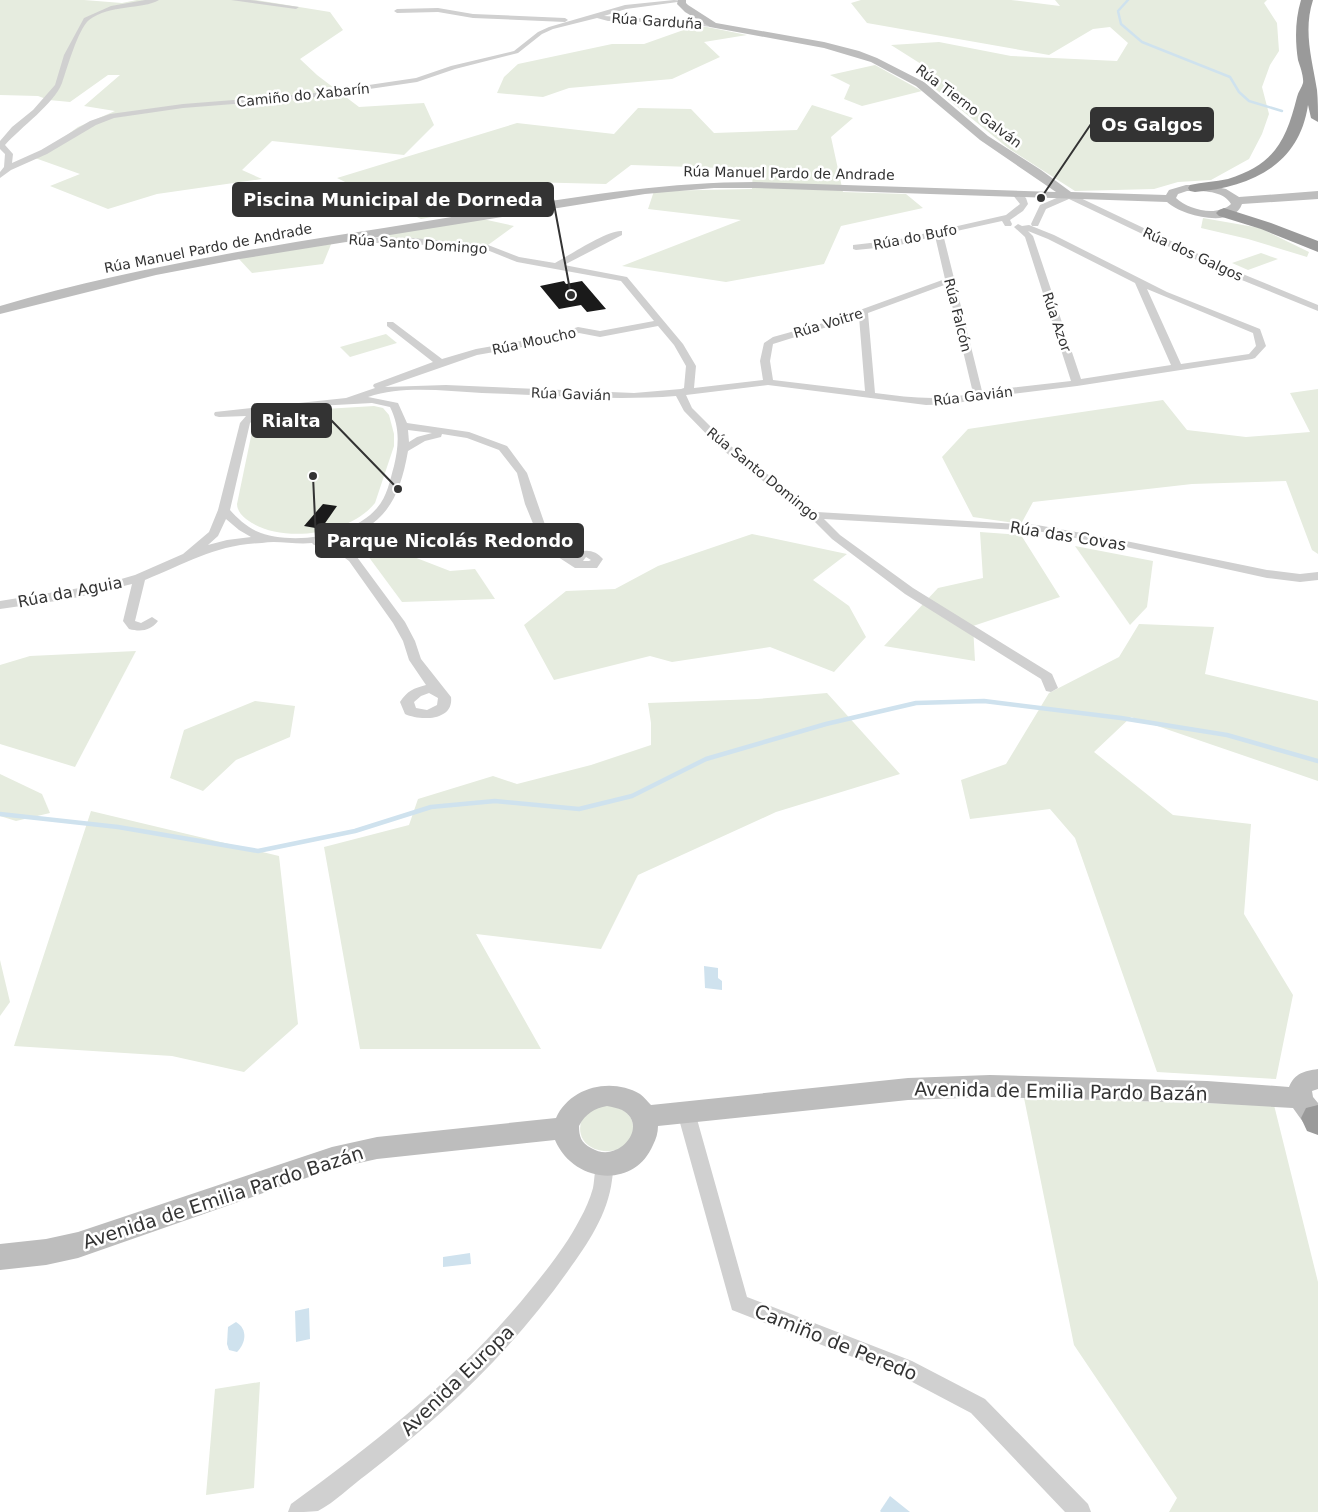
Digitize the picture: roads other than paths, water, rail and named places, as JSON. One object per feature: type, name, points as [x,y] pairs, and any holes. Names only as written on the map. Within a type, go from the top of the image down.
[{"type":"highway","points":[[1307,0],[1302,29],[1308,85],[1318,118]]},
{"type":"highway","points":[[1302,29],[1308,46],[1318,61]]},
{"type":"highway","points":[[1195,188],[1228,185],[1244,179],[1267,166],[1290,141],[1299,121],[1305,90],[1308,85]]},
{"type":"highway","points":[[1224,213],[1266,226],[1318,247]]},
{"type":"street","points":[[0,176],[8,168],[9,154],[0,142],[36,112],[58,85],[67,54],[86,19],[113,7],[156,0]]},
{"type":"street","points":[[234,0],[296,7]]},
{"type":"street","name":"Rúa Garduña","points":[[597,16],[625,7],[682,0]]},
{"type":"street","name":"Rúa Tierno Galván","points":[[682,0],[681,4],[686,11],[702,17],[713,25],[824,45],[856,53],[874,60],[920,84],[984,138],[1038,172],[1070,196]]},
{"type":"street","points":[[397,11],[438,10],[473,16],[572,21]]},
{"type":"street","name":"Rúa Garduña","points":[[597,16],[608,19],[653,20],[713,25]]},
{"type":"street","name":"Camiño do Xabarín","points":[[8,168],[44,152],[93,123],[112,116],[183,106],[308,96],[417,80],[453,67],[516,52],[540,33],[572,21],[597,16]]},
{"type":"street","name":"Rúa Manuel Pardo de Andrade","points":[[0,310],[17,304],[156,271],[339,238],[674,187],[755,185],[1170,199]]},
{"type":"street","points":[[1236,201],[1235,208],[1224,213],[1206,214],[1179,207],[1170,199],[1170,196],[1178,190],[1195,188],[1220,192],[1236,201],[1314,196]]},
{"type":"street","points":[[1008,216],[1020,209],[1024,204],[1023,200],[1016,194]]},
{"type":"street","points":[[1008,216],[1023,215],[1026,225],[1043,207],[1070,196]]},
{"type":"street","name":"Rúa dos Galgos","points":[[1070,196],[1217,267],[1318,308]]},
{"type":"street","name":"Rúa do Bufo","points":[[856,247],[896,243],[940,234],[1008,216]]},
{"type":"street","name":"Rúa Azor","points":[[1008,216],[1005,222],[1026,225],[1036,261],[1077,383]]},
{"type":"street","name":"Rúa do Bufo","points":[[974,225],[988,223],[1026,225]]},
{"type":"street","name":"Rúa Gavián","points":[[402,388],[446,388],[634,396],[680,394],[768,382],[926,402],[955,401],[978,395],[1077,383],[1252,356],[1261,346],[1257,331],[1164,294],[1073,249],[1048,239],[1026,225]]},
{"type":"street","points":[[555,267],[595,244],[619,233]]},
{"type":"street","name":"Rúa Falcón","points":[[940,234],[978,395]]},
{"type":"street","name":"Rúa Santo Domingo","points":[[339,238],[413,241],[488,248],[517,259],[624,279],[678,344],[691,366],[689,389],[680,394],[688,409],[724,446],[814,515],[836,537],[909,592],[1047,677],[1051,688]]},
{"type":"street","points":[[1036,261],[1037,250],[1049,242],[1048,239]]},
{"type":"street","name":"Rúa Voitre","points":[[768,382],[765,361],[769,343],[776,339],[863,313],[950,280]]},
{"type":"street","points":[[1139,282],[1177,367]]},
{"type":"street","name":"Rúa Voitre","points":[[924,291],[954,295]]},
{"type":"street","points":[[863,313],[870,394]]},
{"type":"street","name":"Rúa Moucho","points":[[338,402],[411,373],[476,352],[551,339],[578,330],[600,334],[659,323]]},
{"type":"street","points":[[390,324],[440,363]]},
{"type":"street","points":[[219,414],[257,412],[267,409],[350,400],[372,400],[394,405],[411,373]]},
{"type":"street","points":[[350,400],[376,391],[402,388]]},
{"type":"street","name":"Rúa da Aguia","points":[[0,605],[74,594],[140,577],[189,554],[228,542],[322,539],[360,527],[377,516],[389,499],[404,449],[404,426],[394,405]]},
{"type":"street","name":"Rúa da Aguia","points":[[189,554],[214,534],[224,510],[245,422],[257,412]]},
{"type":"street","points":[[404,426],[468,436],[504,448],[522,473],[541,534],[545,541],[559,553],[580,565],[595,564],[596,558],[588,554],[554,547]]},
{"type":"street","points":[[404,449],[421,439],[448,432]]},
{"type":"street","name":"Rúa da Aguia","points":[[224,510],[245,529],[257,535],[290,540]]},
{"type":"street","name":"Rúa das Covas","points":[[814,515],[1037,528],[1126,544],[1267,574],[1300,578],[1318,576]]},
{"type":"street","points":[[354,560],[349,544],[354,533],[360,527]]},
{"type":"street","points":[[214,534],[228,532],[232,536],[228,542]]},
{"type":"street","points":[[290,540],[337,546],[354,560],[399,622],[409,641],[415,660],[415,681],[407,702],[410,710],[415,713],[430,714],[438,711],[444,705],[444,696],[438,692],[415,660]]},
{"type":"street","name":"Rúa da Aguia","points":[[140,577],[129,621],[133,626],[144,627],[152,621]]},
{"type":"street","points":[[407,702],[410,696],[422,690],[438,692]]},
{"type":"street","points":[[1313,1114],[1302,1085],[1306,1081],[1318,1079]]},
{"type":"street","name":"Avenida de Emilia Pardo Bazán","points":[[644,1117],[908,1089],[990,1086],[1207,1092],[1313,1114]]},
{"type":"street","points":[[595,1096],[619,1096],[639,1108],[644,1117],[647,1128],[645,1139],[630,1158],[618,1163],[592,1162],[581,1157],[572,1149],[567,1139],[566,1128],[575,1108],[595,1096]]},
{"type":"street","name":"Camiño de Peredo","points":[[686,1112],[739,1303],[905,1368],[978,1406],[1080,1512]]},
{"type":"street","name":"Avenida de Emilia Pardo Bazán","points":[[0,1257],[46,1252],[78,1245],[332,1158],[377,1148],[566,1128]]},
{"type":"street","name":"Avenida Europa","points":[[300,1512],[376,1456],[443,1399],[492,1351],[535,1301],[572,1249],[590,1218],[601,1193],[605,1164]]},
{"type":"water","points":[[704,966],[718,968],[718,978],[722,981],[722,990],[705,988]]},
{"type":"water","points":[[470,1253],[471,1264],[443,1267],[443,1257]]},
{"type":"water","points":[[309,1308],[310,1339],[296,1342],[295,1311]]},
{"type":"water","points":[[236,1322],[244,1332],[244,1340],[237,1352],[229,1350],[227,1344],[228,1327]]},
{"type":"water","points":[[890,1496],[910,1512],[881,1512]]},
{"type":"waterway","points":[[1128,0],[1118,11],[1121,24],[1142,42],[1230,77],[1239,92],[1249,101],[1282,111]]},
{"type":"waterway","points":[[0,814],[118,827],[258,851],[355,831],[431,807],[495,801],[579,809],[632,796],[706,759],[826,724],[916,703],[984,701],[1121,718],[1227,735],[1318,761]]},
{"type":"place","name":"Os Galgos","points":[[1041,198]]},
{"type":"place","name":"Piscina Municipal de Dorneda","points":[[571,295]]},
{"type":"place","name":"Parque Nicolás Redondo","points":[[313,476]]},
{"type":"place","name":"Rialta","points":[[398,489]]}]
